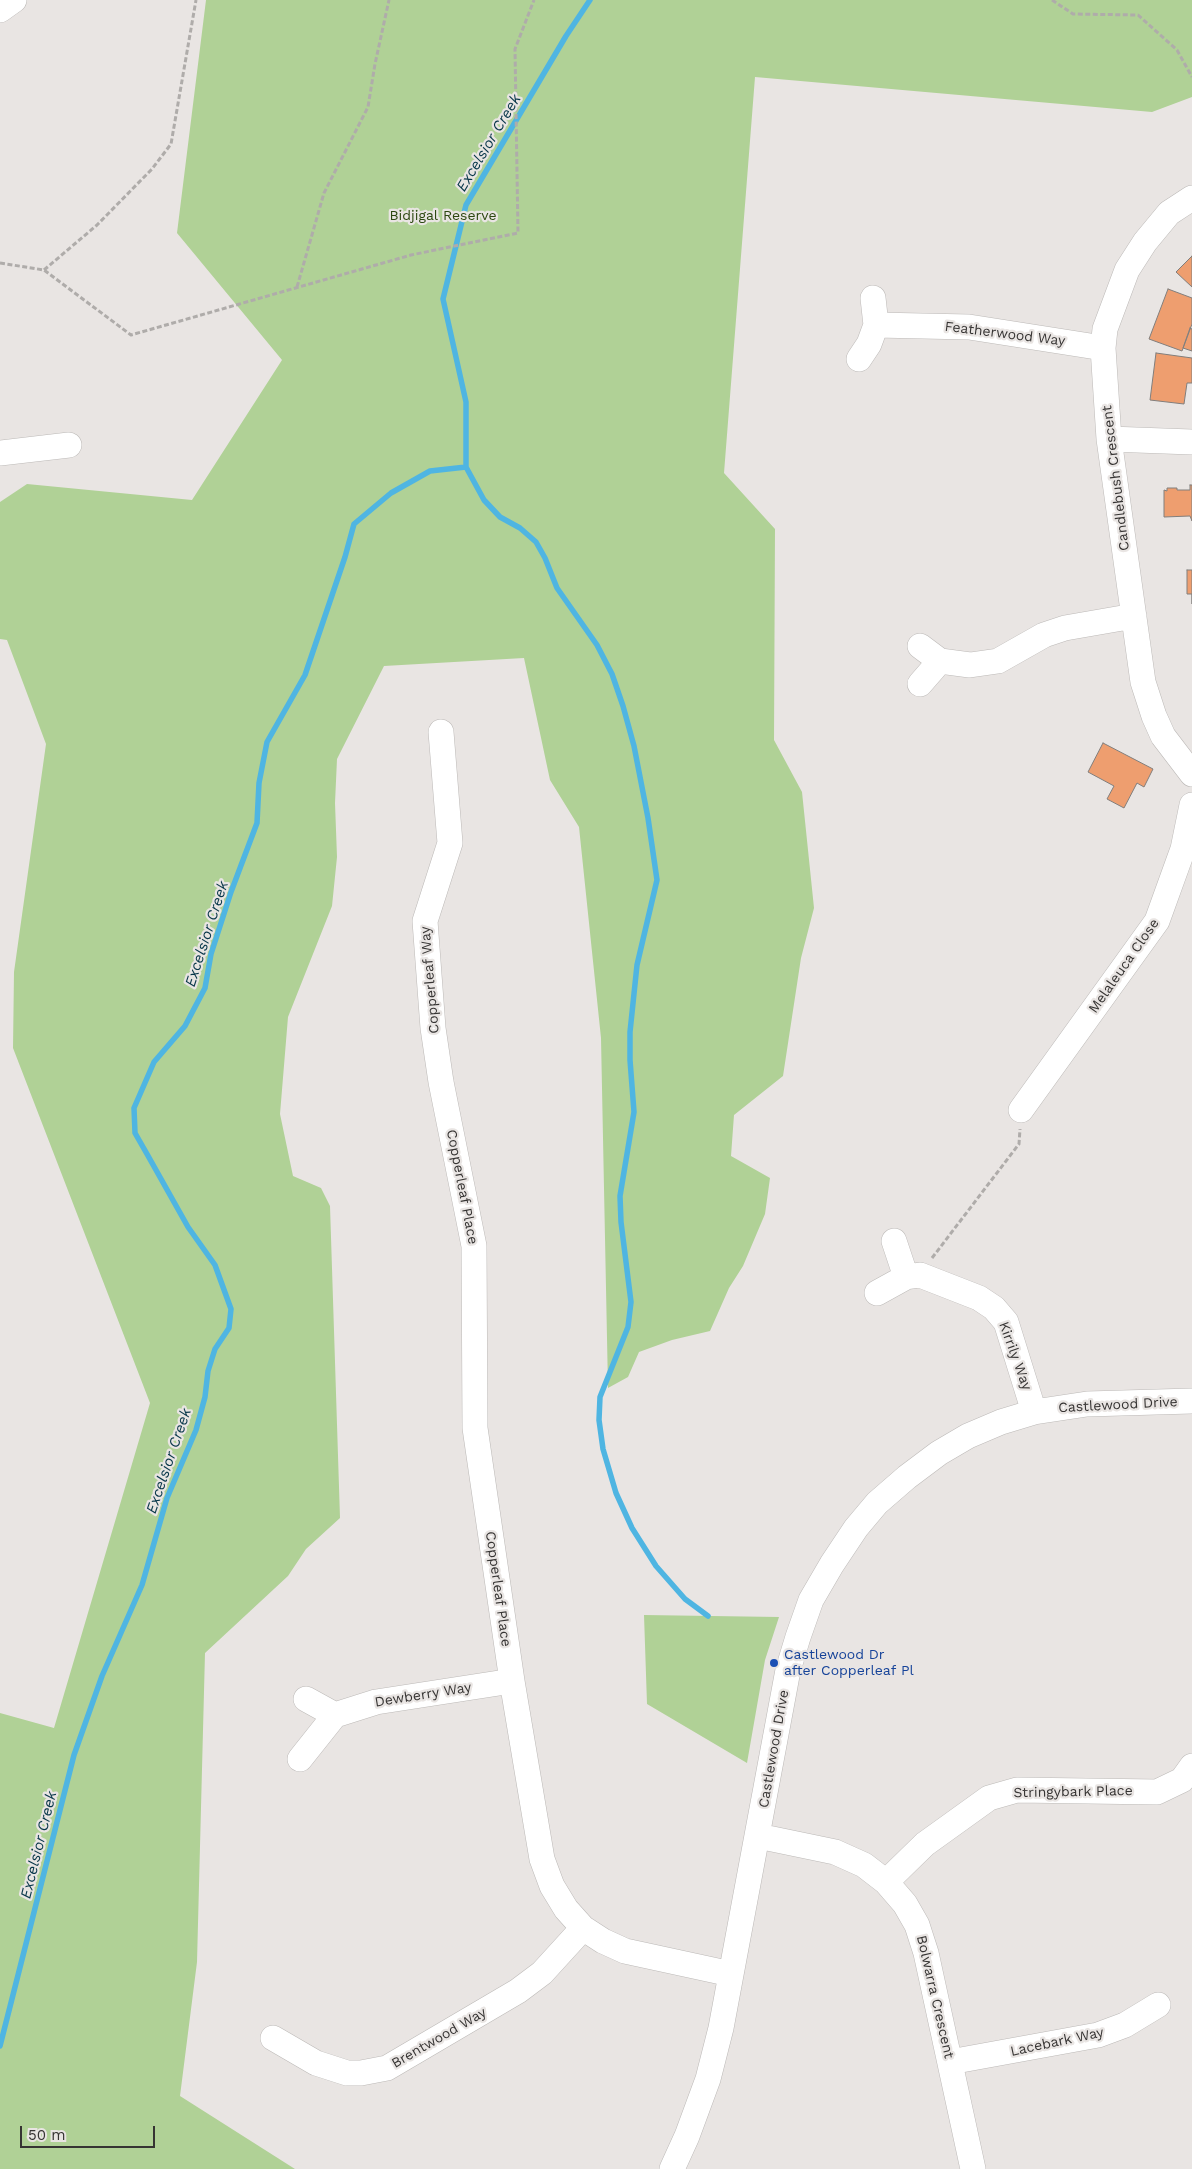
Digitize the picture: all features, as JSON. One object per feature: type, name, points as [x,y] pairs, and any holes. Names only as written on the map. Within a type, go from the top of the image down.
[{"type":"street","points":[[0,10],[14,0]]},
{"type":"street","name":"Candlebush Crescent","points":[[1192,198],[1169,213],[1145,242],[1127,270],[1105,329],[1103,348],[1109,439],[1143,682],[1163,736],[1192,774]]},
{"type":"street","points":[[859,359],[869,344],[876,325],[872,298]]},
{"type":"street","name":"Featherwood Way","points":[[876,325],[969,327],[1103,348]]},
{"type":"street","points":[[1109,439],[1192,442]]},
{"type":"street","points":[[0,453],[69,445]]},
{"type":"street","points":[[920,646],[940,661],[970,665],[998,661],[1044,634],[1065,628],[1134,616]]},
{"type":"street","points":[[920,684],[940,661]]},
{"type":"street","name":"Copperleaf Way","points":[[441,1082],[433,1028],[425,921],[450,843],[442,732]]},
{"type":"street","name":"Melaleuca Close","points":[[1021,1110],[1157,921],[1183,849],[1192,805]]},
{"type":"street","name":"Copperleaf Place","points":[[441,1082],[474,1246],[475,1428],[512,1681],[542,1859],[552,1886],[566,1910],[583,1928],[603,1941],[625,1951],[731,1974]]},
{"type":"street","points":[[877,1293],[913,1276],[894,1241]]},
{"type":"street","name":"Kirrily Way","points":[[913,1276],[979,1298],[994,1308],[1006,1322],[1034,1412]]},
{"type":"street","name":"Castlewood Drive","points":[[672,2169],[687,2136],[708,2079],[722,2028],[788,1670],[811,1600],[856,1528],[878,1503],[923,1465],[968,1436],[1001,1422],[1034,1412],[1087,1404],[1192,1402]]},
{"type":"street","name":"Dewberry Way","points":[[335,1715],[376,1702],[512,1681]]},
{"type":"street","points":[[300,1759],[335,1715],[306,1700]]},
{"type":"street","name":"Stringybark Place","points":[[886,1882],[926,1844],[989,1798],[1016,1790],[1157,1792],[1182,1780],[1192,1766]]},
{"type":"street","name":"Bolwarra Crescent","points":[[758,1836],[835,1852],[864,1865],[886,1882],[905,1904],[917,1925],[926,1953],[973,2169]]},
{"type":"street","name":"Brentwood Way","points":[[272,2038],[316,2063],[340,2071],[361,2073],[387,2068],[518,1990],[542,1973],[583,1928]]},
{"type":"street","name":"Lacebark Way","points":[[950,2062],[1098,2035],[1125,2025],[1158,2005]]},
{"type":"path","points":[[44,270],[97,226],[152,169],[171,144],[196,0]]},
{"type":"path","points":[[297,287],[324,193],[368,107],[389,0]]},
{"type":"path","points":[[0,263],[44,270],[130,335],[411,255],[518,233],[515,49],[534,0]]},
{"type":"path","points":[[1052,0],[1074,14],[1138,15],[1177,50],[1192,77]]},
{"type":"path","points":[[913,1276],[1019,1144],[1021,1110]]},
{"type":"green space","name":"Bidjigal Reserve","points":[[206,0],[1192,0],[1192,97],[1152,112],[755,77],[724,473],[775,529],[774,740],[802,792],[814,908],[801,958],[783,1076],[734,1115],[731,1156],[770,1178],[765,1214],[743,1266],[729,1288],[710,1331],[672,1340],[639,1352],[628,1377],[608,1388],[601,1038],[579,827],[550,780],[524,658],[384,666],[337,759],[335,803],[337,857],[332,906],[288,1017],[280,1114],[293,1176],[321,1188],[330,1206],[340,1518],[306,1549],[288,1576],[205,1653],[197,1962],[180,2096],[295,2169],[0,2169],[0,1713],[54,1728],[150,1403],[13,1048],[14,972],[46,744],[7,640],[0,639],[0,502],[27,484],[192,500],[282,360],[177,233]]},
{"type":"green space","points":[[644,1615],[779,1617],[765,1660],[747,1763],[647,1704]]},
{"type":"building","points":[[1192,256],[1192,287],[1176,272]]},
{"type":"building","points":[[1168,289],[1192,298],[1192,324],[1182,351],[1149,339]]},
{"type":"building","points":[[1190,328],[1192,329],[1192,351],[1183,348]]},
{"type":"building","points":[[1156,353],[1192,358],[1192,383],[1187,383],[1184,404],[1150,400]]},
{"type":"building","points":[[1190,485],[1192,485],[1192,521],[1190,516],[1164,517],[1164,490],[1167,491],[1167,488],[1177,488],[1177,490],[1190,490]]},
{"type":"building","points":[[1187,570],[1192,570],[1192,594],[1187,594]]},
{"type":"building","points":[[1103,743],[1153,769],[1144,787],[1137,783],[1124,808],[1107,799],[1114,786],[1088,772]]},
{"type":"waterway","name":"Excelsior Creek","points":[[0,2046],[74,1755],[102,1676],[142,1585],[167,1498],[196,1430],[205,1397],[208,1371],[215,1349],[229,1328],[231,1309],[215,1265],[188,1227],[135,1133],[134,1108],[154,1062],[185,1026],[205,988],[211,954],[231,892],[257,823],[259,783],[267,742],[305,675],[345,557],[354,524],[391,493],[430,471],[466,467],[466,402],[443,299],[466,205],[566,36],[590,0]]},
{"type":"waterway","points":[[466,467],[484,500],[500,517],[520,528],[536,542],[545,558],[557,588],[597,645],[612,674],[634,746],[648,818],[657,880],[637,965],[630,1032],[634,1112],[620,1196],[621,1222],[631,1302],[628,1327],[600,1397],[599,1420],[603,1449],[616,1493],[632,1528],[656,1566],[685,1599],[708,1616]]},
{"type":"place","name":"Castlewood Dr after Copperleaf Pl","points":[[774,1663]]}]
